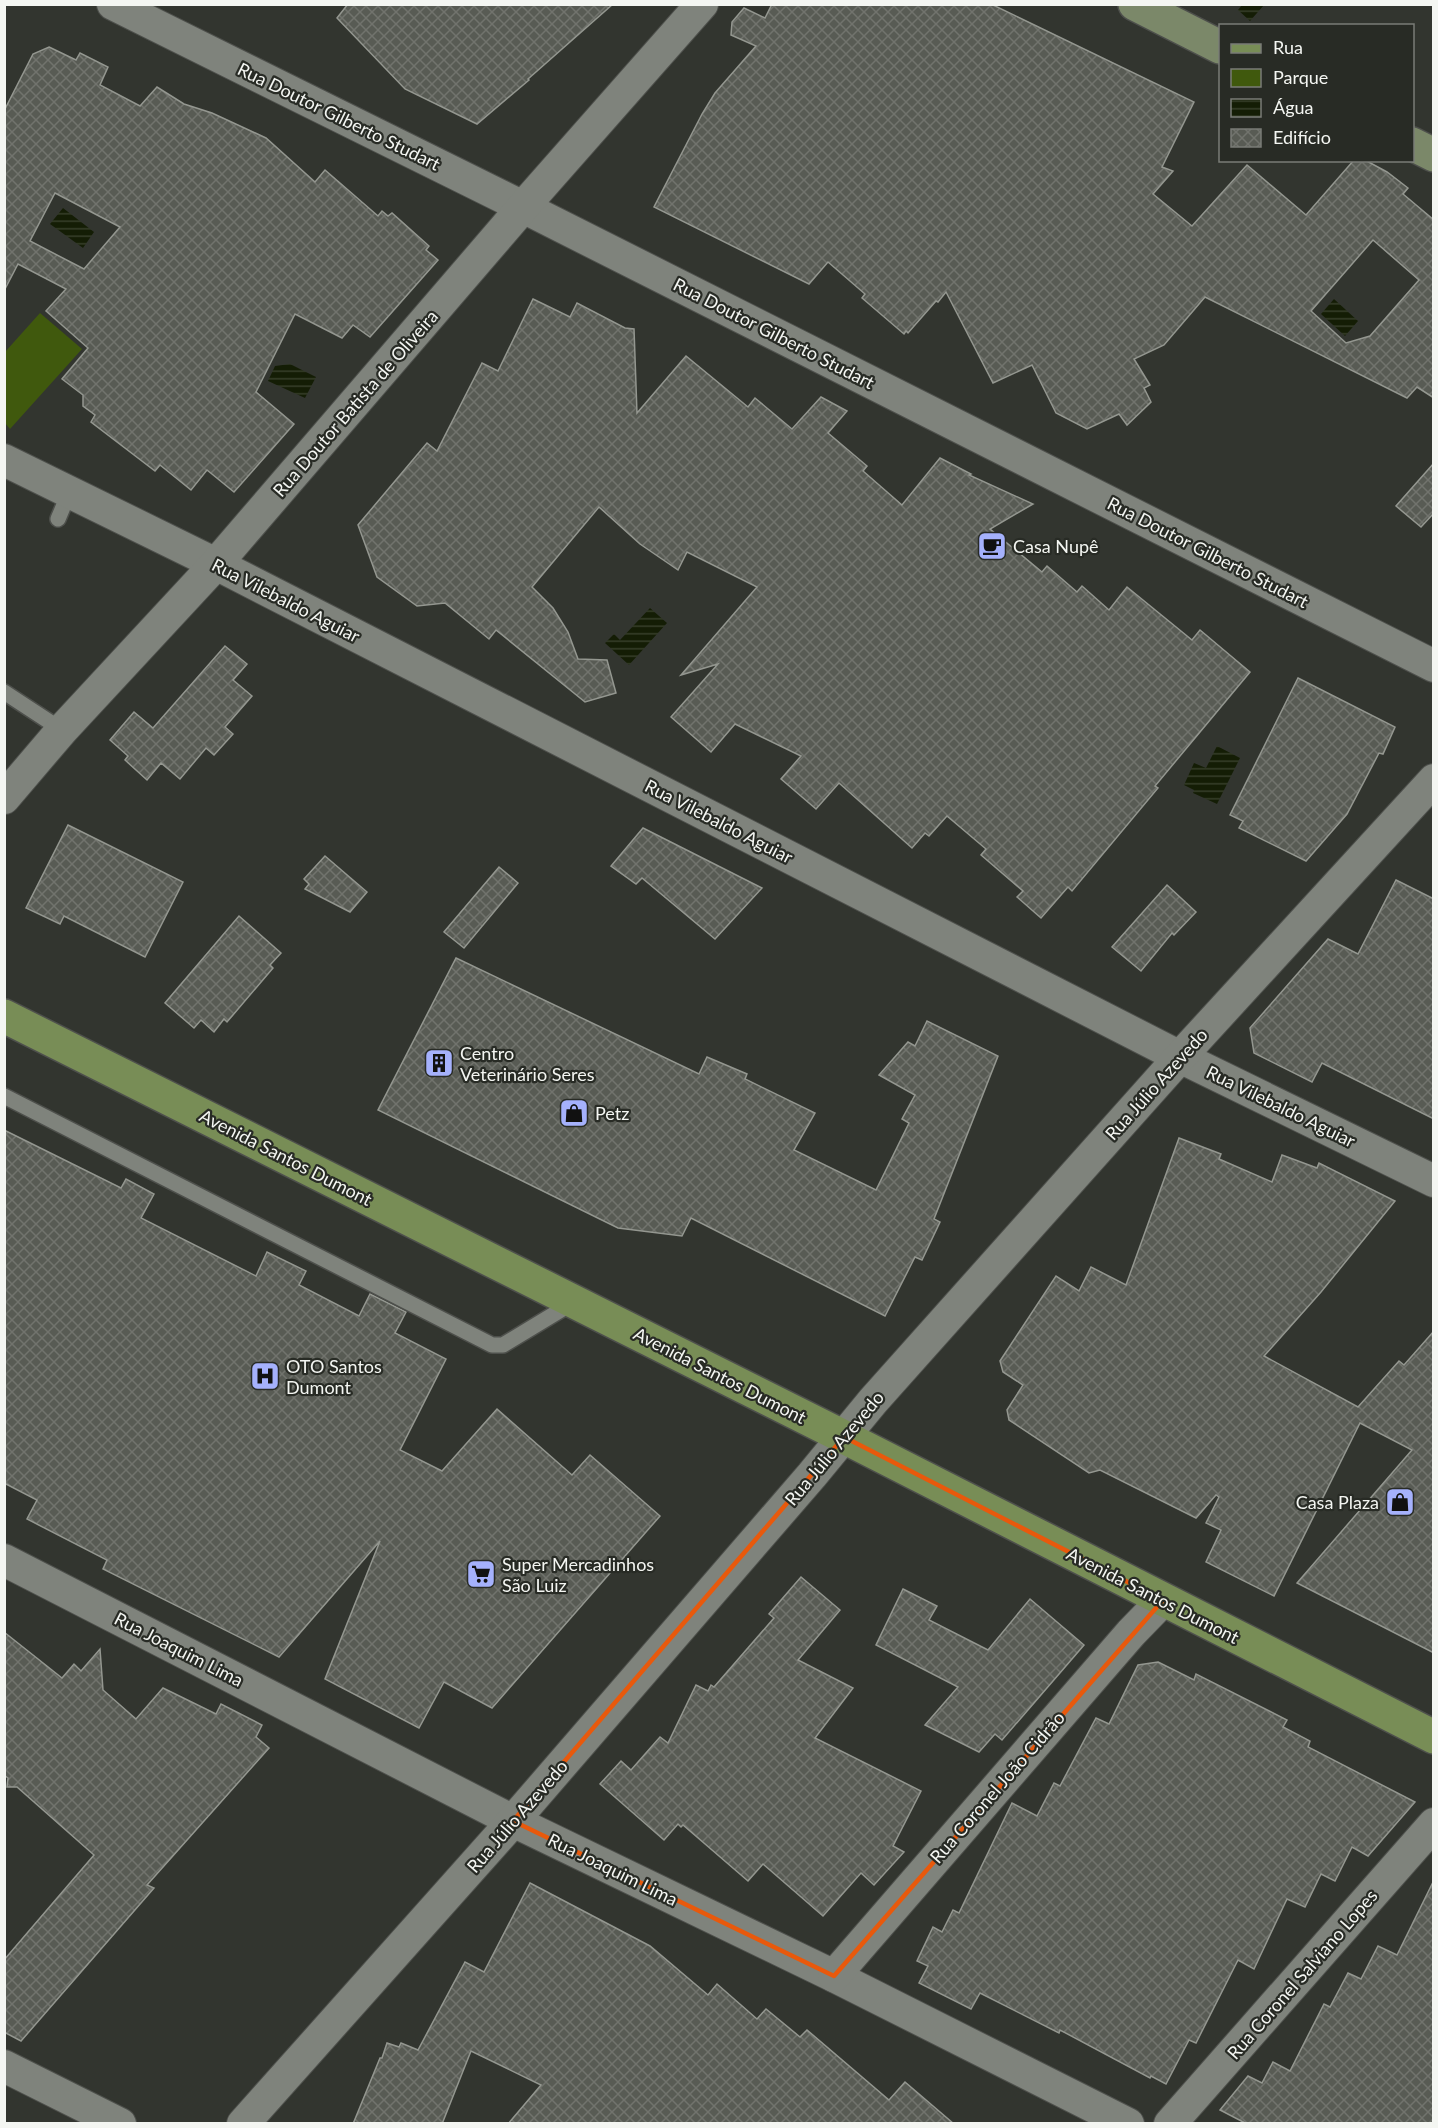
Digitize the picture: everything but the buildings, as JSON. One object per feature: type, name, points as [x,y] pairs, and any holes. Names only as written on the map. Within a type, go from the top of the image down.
[{"type":"main road","name":"Avenida Santos Dumont","points":[[5,1019],[844,1437],[1434,1737]]},
{"type":"street","name":"Rua Doutor Gilberto Studart","points":[[113,4],[523,207],[1434,666]]},
{"type":"street","name":"Rua Doutor Batista de Oliveira","points":[[4,798],[62,730],[216,564],[523,207],[702,4]]},
{"type":"street","points":[[1135,4],[1219,47]]},
{"type":"street","points":[[1414,145],[1434,155]]},
{"type":"street","name":"Rua Vilebaldo Aguiar","points":[[4,460],[63,506],[216,564],[1180,1057],[1434,1180]]},
{"type":"street","name":"Rua Júlio Azevedo","points":[[243,2124],[513,1821],[873,1401],[1180,1057],[1434,780]]},
{"type":"street","name":"Rua Joaquim Lima","points":[[4,1560],[513,1821],[834,1976],[1128,2124]]},
{"type":"street","name":"Rua Coronel João Cidrão","points":[[834,1976],[1123,1642],[1163,1600]]},
{"type":"street","name":"Rua Coronel Salviano Lopes","points":[[1170,2124],[1434,1824]]},
{"type":"street","points":[[4,2066],[120,2124]]},
{"type":"lane","points":[[4,692],[62,730]]},
{"type":"lane","points":[[4,1096],[492,1345],[503,1345],[574,1302]]},
{"type":"highlighted area","points":[[844,1437],[1163,1600],[834,1976],[513,1821]]},
{"type":"green space","points":[[40,313],[82,349],[10,429],[5,423],[5,352]]},
{"type":"water","points":[[1242,5],[1264,5],[1250,21],[1238,10]]},
{"type":"water","points":[[63,208],[94,232],[83,248],[50,224]]},
{"type":"water","points":[[1334,299],[1358,321],[1345,336],[1321,314]]},
{"type":"water","points":[[290,364],[316,377],[305,398],[268,381],[275,366]]},
{"type":"water","points":[[650,608],[667,623],[629,665],[605,643],[614,634],[620,640]]},
{"type":"water","points":[[1217,746],[1240,758],[1217,804],[1193,793],[1194,790],[1184,785],[1194,763],[1206,768]]},
{"type":"place","name":"Casa Nupê","points":[[992,546]]},
{"type":"place","name":"Centro Veterinário Seres","points":[[439,1063]]},
{"type":"place","name":"Petz","points":[[574,1113]]},
{"type":"place","name":"OTO Santos Dumont","points":[[265,1376]]},
{"type":"place","name":"Casa Plaza","points":[[1400,1502]]},
{"type":"place","name":"Super Mercadinhos São Luiz","points":[[481,1574]]}]
